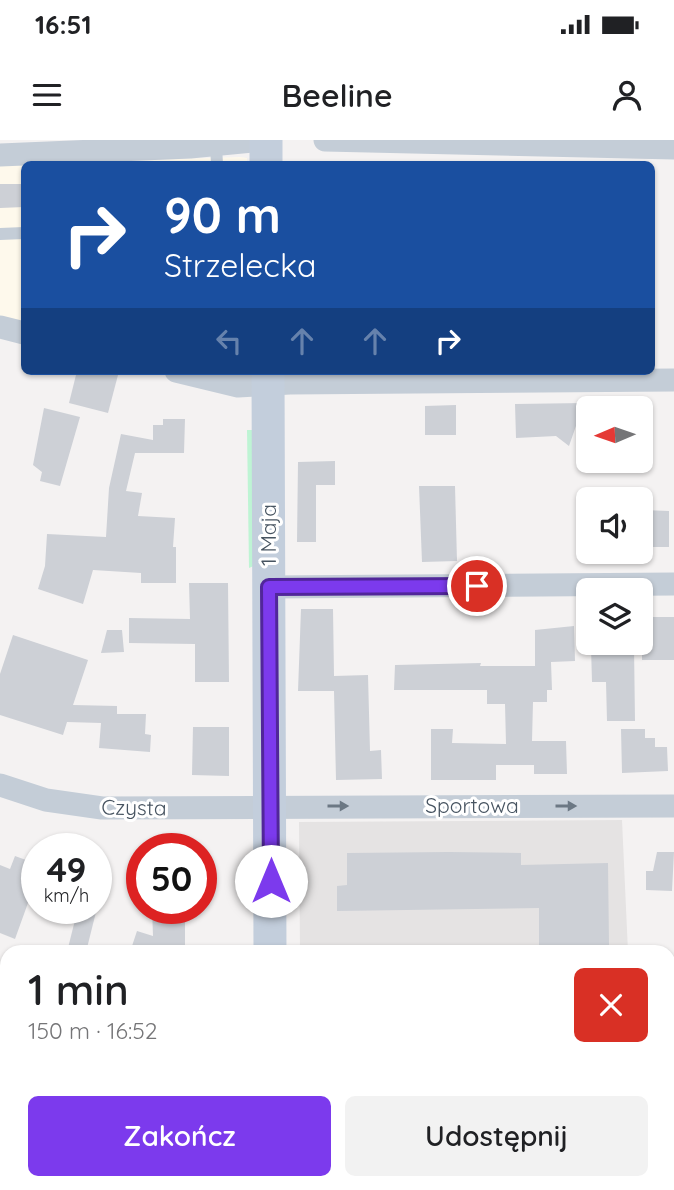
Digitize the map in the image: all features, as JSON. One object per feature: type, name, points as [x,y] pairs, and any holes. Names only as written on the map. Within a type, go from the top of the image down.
[{"type":"main road","points":[[264,140],[266,161]]},
{"type":"main road","name":"1 Maja","points":[[268,378],[270,945]]},
{"type":"street","points":[[0,155],[216,155],[264,140]]},
{"type":"street","points":[[325,140],[674,148]]},
{"type":"street","points":[[0,327],[21,332]]},
{"type":"street","points":[[224,377],[245,387],[268,378],[674,380]]},
{"type":"street","points":[[269,587],[674,584]]},
{"type":"street","name":"Czysta","points":[[0,785],[46,800],[102,808],[270,808]]},
{"type":"street","name":"Sportowa","points":[[270,808],[674,806]]},
{"type":"lane","points":[[0,234],[21,233]]},
{"type":"shaded area","points":[[240,157],[247,158],[247,161],[122,161]]},
{"type":"shaded area","points":[[21,165],[21,321],[0,316],[0,166]]},
{"type":"shaded area","points":[[622,820],[628,945],[300,945],[299,822]]},
{"type":"green space","points":[[247,430],[255,430],[256,565],[249,568]]},
{"type":"building","points":[[0,184],[21,184],[21,207],[0,208]]},
{"type":"building","points":[[76,375],[118,375],[108,413],[69,403]]},
{"type":"building","points":[[576,403],[576,426],[569,446],[556,436],[516,438],[515,404]]},
{"type":"building","points":[[456,405],[456,435],[425,435],[425,406]]},
{"type":"building","points":[[44,408],[80,417],[60,486],[40,481],[42,472],[33,465]]},
{"type":"building","points":[[163,419],[185,419],[184,453],[135,453],[126,491],[142,493],[138,516],[175,518],[173,547],[176,547],[176,583],[141,583],[141,573],[93,570],[83,604],[38,589],[45,566],[47,534],[106,537],[109,488],[121,434],[153,440],[153,425],[163,425]]},
{"type":"building","points":[[335,461],[335,485],[316,485],[316,542],[297,542],[298,462]]},
{"type":"building","points":[[419,486],[455,486],[457,561],[422,562]]},
{"type":"building","points":[[653,510],[669,511],[669,547],[653,547]]},
{"type":"building","points":[[189,583],[228,583],[229,682],[195,682],[195,644],[129,643],[129,618],[190,619]]},
{"type":"building","points":[[301,609],[333,609],[334,676],[368,675],[370,751],[381,750],[382,779],[336,780],[334,691],[298,691]]},
{"type":"building","points":[[653,617],[674,617],[674,660],[642,660],[642,655],[653,655]]},
{"type":"building","points":[[574,626],[575,661],[551,662],[552,690],[547,690],[547,702],[533,702],[532,741],[566,741],[567,774],[534,774],[534,765],[496,765],[496,780],[431,780],[431,729],[453,729],[452,743],[506,744],[505,704],[487,704],[487,690],[394,690],[395,665],[481,663],[480,666],[535,666],[535,630]]},
{"type":"building","points":[[107,630],[122,630],[124,652],[101,653]]},
{"type":"building","points":[[13,635],[88,660],[73,705],[117,706],[117,714],[146,714],[145,734],[151,735],[150,752],[99,748],[101,723],[67,722],[63,735],[0,715],[0,674]]},
{"type":"building","points":[[591,655],[634,655],[635,721],[607,721],[606,682],[592,682]]},
{"type":"building","points":[[193,727],[229,727],[229,776],[192,775]]},
{"type":"building","points":[[621,729],[645,729],[645,738],[655,738],[655,747],[667,747],[668,771],[622,773]]},
{"type":"building","points":[[657,852],[674,852],[672,891],[646,890],[646,871],[653,871]]},
{"type":"building","points":[[347,853],[521,853],[521,865],[608,863],[609,945],[539,945],[539,908],[337,911],[337,886],[347,885]]},
{"type":"building","points":[[15,856],[21,858],[21,922],[15,939],[0,933],[0,865],[10,869]]},
{"type":"building","points":[[74,924],[93,924],[88,945],[69,945]]},
{"type":"building","points":[[153,924],[185,924],[185,945],[132,945],[137,931],[153,936]]},
{"type":"route","points":[[271,881],[269,587],[477,586]]}]
